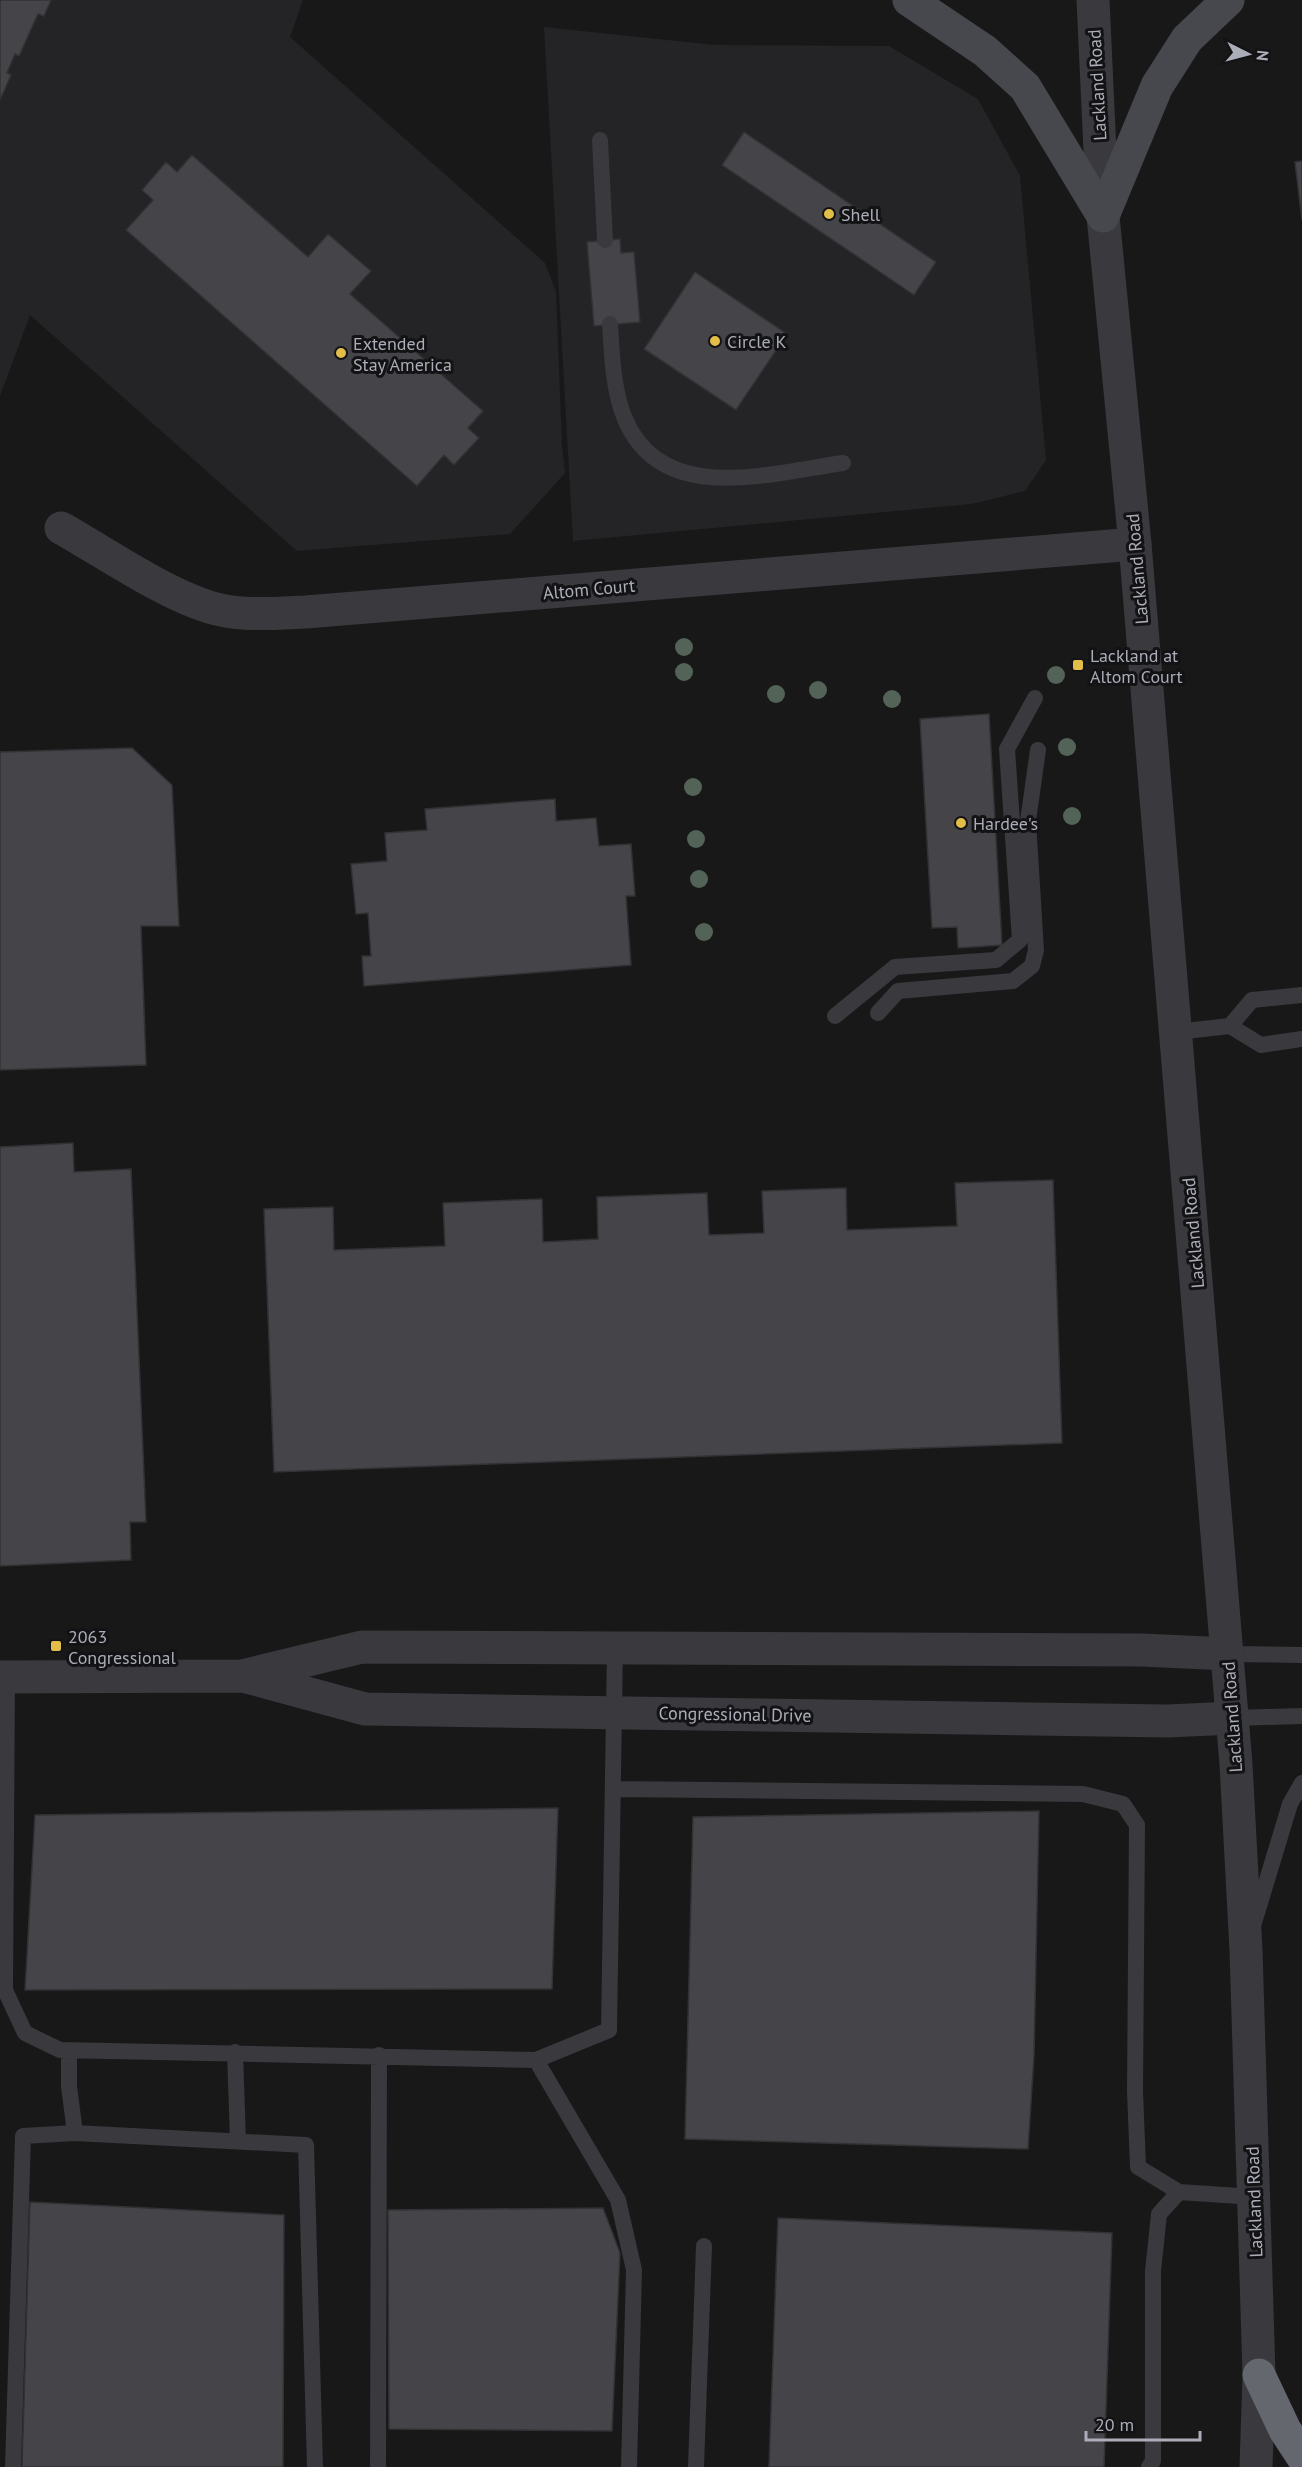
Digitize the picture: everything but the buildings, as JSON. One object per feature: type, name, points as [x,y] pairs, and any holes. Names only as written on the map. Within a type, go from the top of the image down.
[{"type":"highway","points":[[1259,2375],[1286,2430],[1302,2456]]},
{"type":"main road","points":[[909,0],[985,51],[1025,87],[1103,216]]},
{"type":"main road","points":[[1103,216],[1157,86],[1187,39],[1228,0]]},
{"type":"street","name":"Lackland Road","points":[[1093,0],[1103,216],[1136,544],[1233,1718],[1246,1950],[1254,2197],[1259,2375],[1256,2467]]},
{"type":"street","name":"Altom Court","points":[[61,528],[177,593],[209,607],[248,614],[318,611],[1136,544]]},
{"type":"street","name":"Congressional Drive","points":[[3,1677],[242,1676],[363,1647],[1142,1650],[1228,1654]]},
{"type":"street","name":"Congressional Drive","points":[[242,1676],[365,1709],[1168,1721],[1233,1718]]},
{"type":"lane","points":[[600,140],[605,240]]},
{"type":"lane","points":[[610,324],[617,389],[624,418],[636,440],[662,464],[702,478],[745,477],[843,463]]},
{"type":"lane","points":[[836,1016],[895,968],[996,960],[1020,940],[1007,749],[1035,698]]},
{"type":"lane","points":[[878,1013],[898,991],[1013,981],[1032,966],[1036,950],[1028,821],[1038,750]]},
{"type":"lane","points":[[1230,1026],[1252,1000],[1302,995]]},
{"type":"lane","points":[[1176,1032],[1230,1026],[1261,1045],[1302,1039]]},
{"type":"lane","points":[[3,1677],[5,1990],[25,2033],[60,2050],[536,2060],[609,2030],[615,1648]]},
{"type":"lane","points":[[1228,1654],[1302,1655]]},
{"type":"lane","points":[[1233,1718],[1302,1716]]},
{"type":"lane","points":[[1246,1950],[1290,1804],[1302,1784]]},
{"type":"lane","points":[[613,1789],[1083,1794],[1123,1803],[1137,1825],[1135,2091],[1138,2167],[1179,2192],[1254,2197]]},
{"type":"lane","points":[[69,2050],[69,2086],[75,2133]]},
{"type":"lane","points":[[235,2052],[238,2141]]},
{"type":"lane","points":[[378,2467],[379,2055]]},
{"type":"lane","points":[[536,2060],[618,2200],[634,2270],[629,2467]]},
{"type":"lane","points":[[13,2467],[23,2136],[75,2133],[306,2145],[315,2467]]},
{"type":"lane","points":[[1149,2467],[1153,2461],[1154,2271],[1160,2214],[1179,2192]]},
{"type":"lane","points":[[696,2467],[704,2246]]},
{"type":"shaded area","points":[[0,0],[303,0],[290,37],[545,263],[556,292],[565,473],[510,534],[297,551],[30,315],[0,396]]},
{"type":"shaded area","points":[[544,27],[715,45],[889,46],[978,99],[1020,176],[1046,460],[1025,491],[971,504],[573,541]]},
{"type":"place","name":"Shell","points":[[829,214]]},
{"type":"place","name":"Circle K","points":[[715,341]]},
{"type":"place","name":"Extended Stay America","points":[[341,353]]},
{"type":"place","name":"Lackland at Altom Court","points":[[1078,665]]},
{"type":"place","name":"Hardee's","points":[[961,823]]},
{"type":"place","name":"2063 Congressional","points":[[56,1646]]}]
